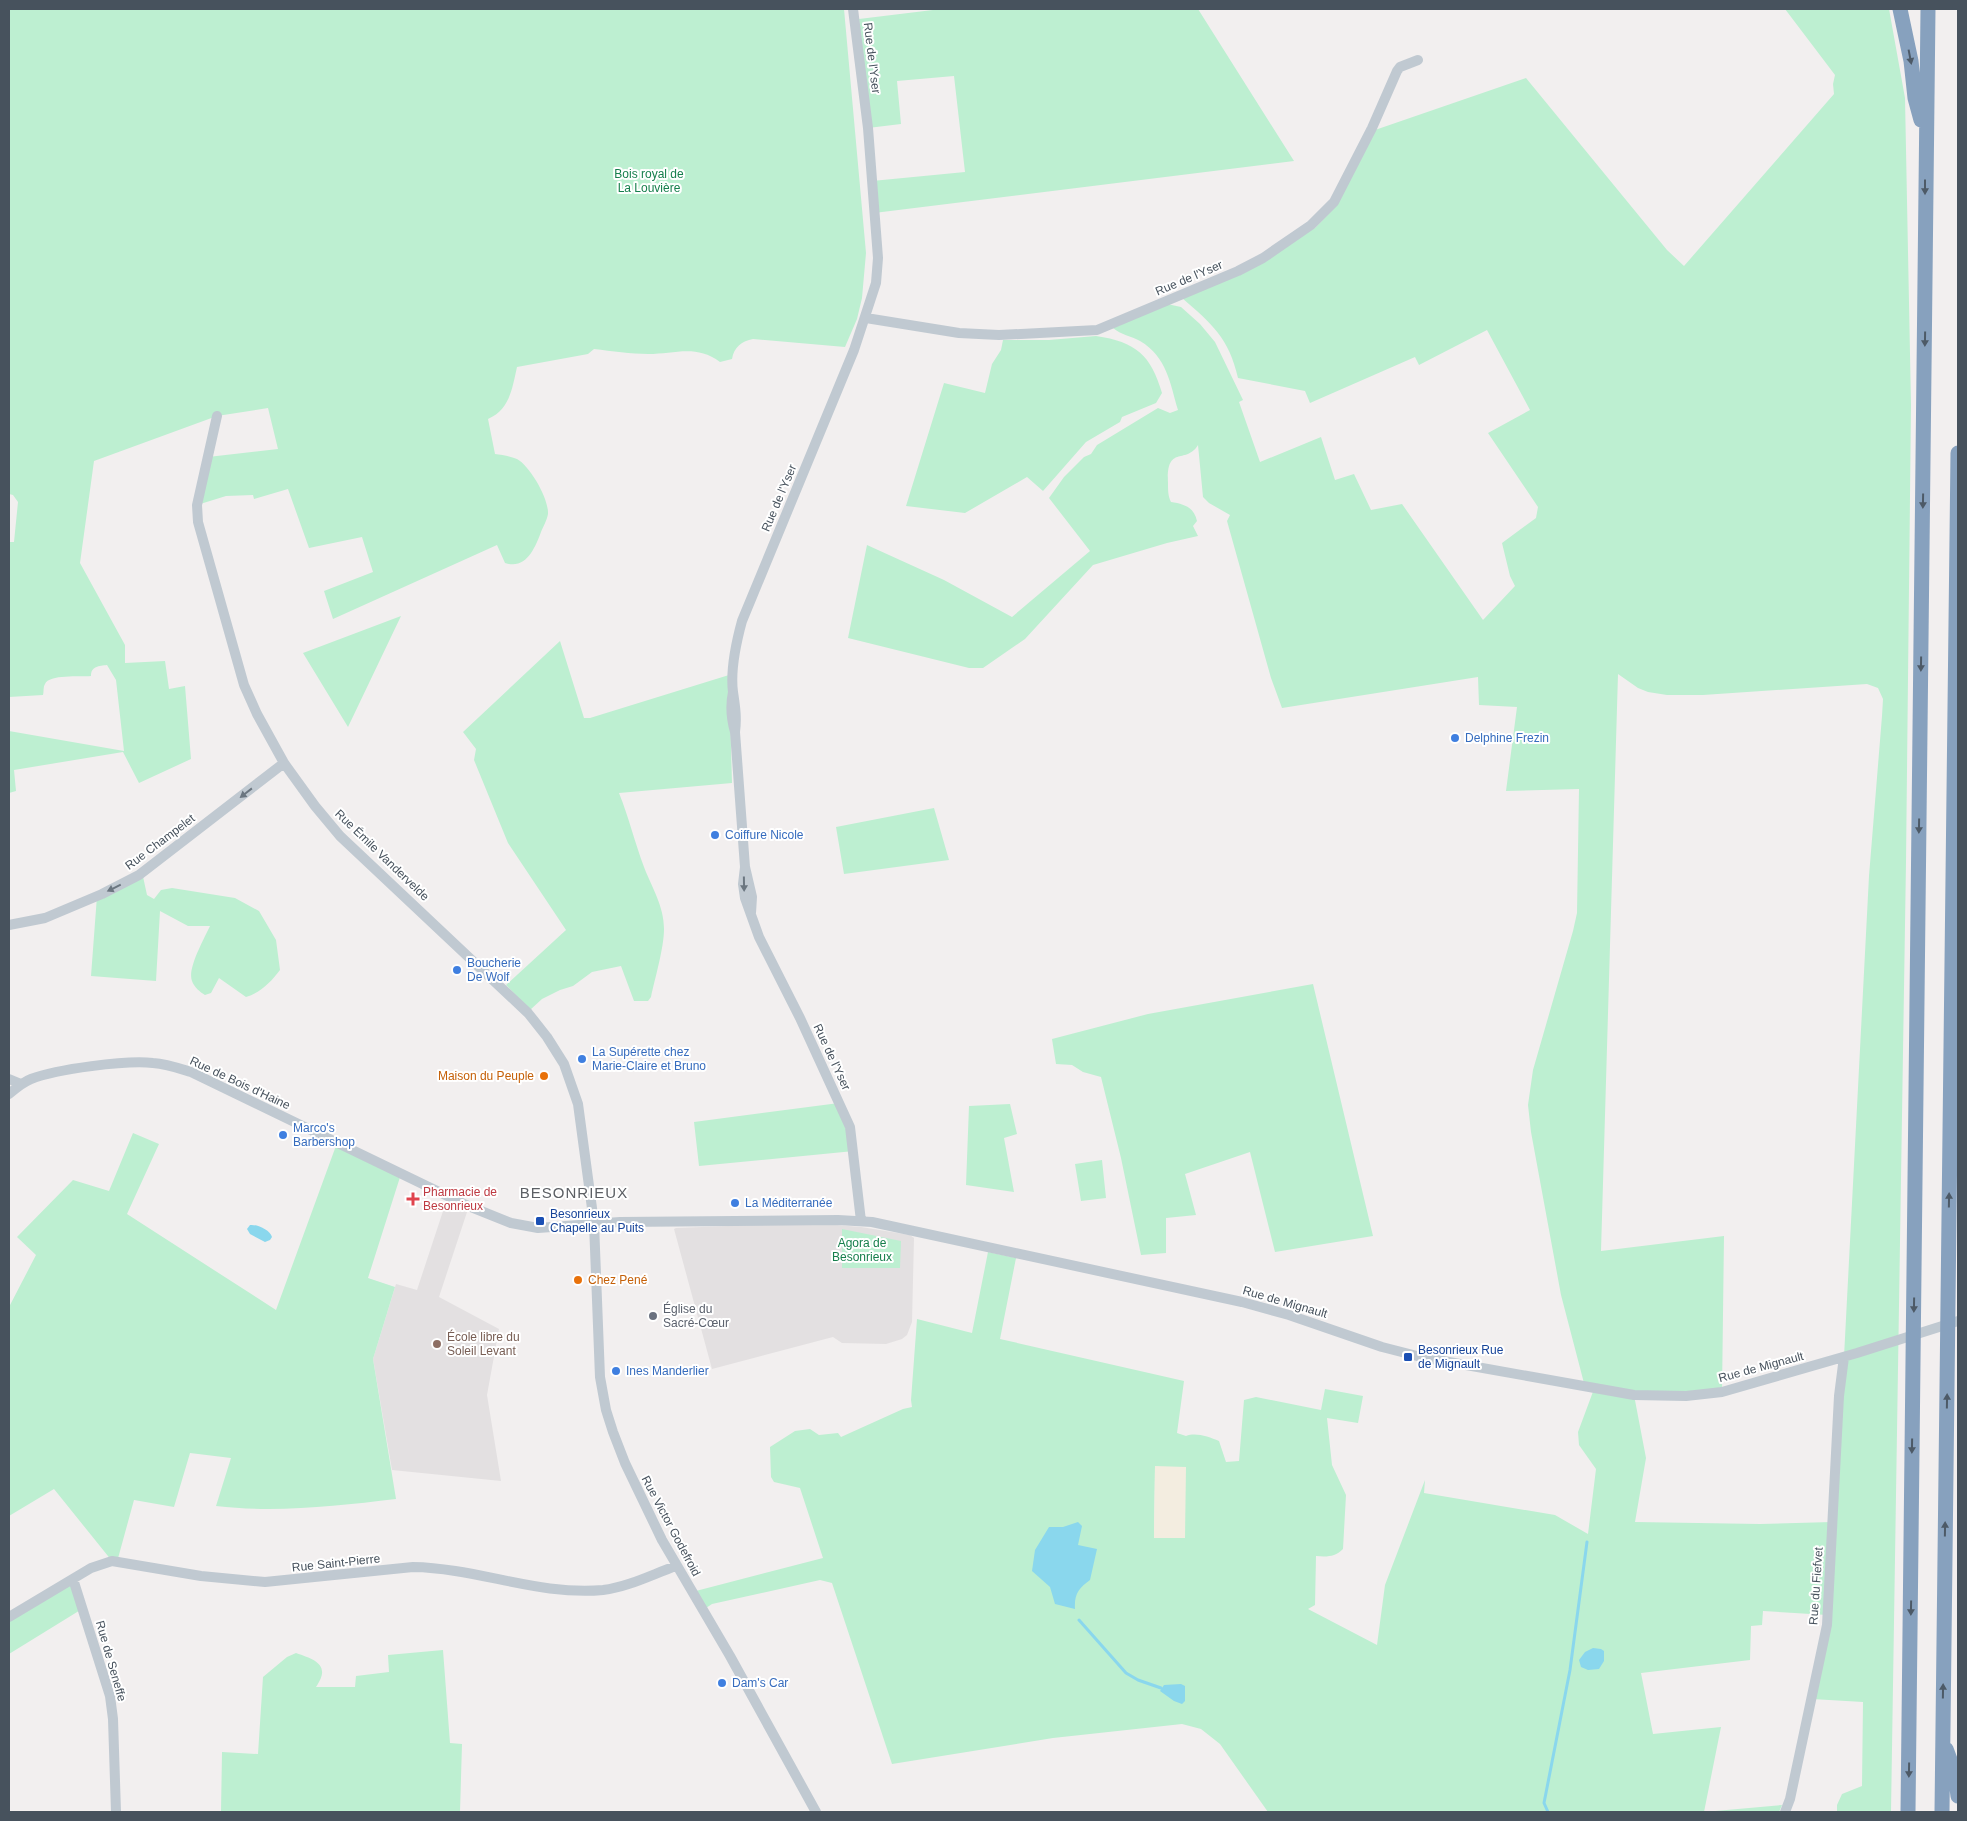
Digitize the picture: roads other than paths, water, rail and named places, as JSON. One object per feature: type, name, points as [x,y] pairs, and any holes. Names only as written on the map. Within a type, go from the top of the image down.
[{"type":"highway","points":[[1908,1812],[1926,310],[1925,138],[1928,9]]},
{"type":"highway","points":[[1900,10],[1911,61],[1915,98],[1925,138]]},
{"type":"highway","points":[[1942,1812],[1958,453]]},
{"type":"highway","points":[[1942,1740],[1955,1773],[1958,1796]]},
{"type":"street","name":"Rue de l'Yser","points":[[853,9],[868,128],[878,258],[876,283],[866,318],[742,621],[735,654],[731,703],[735,732],[745,867],[752,897],[751,913],[764,949],[800,1018],[850,1127],[861,1221]]},
{"type":"street","name":"Rue de l'Yser","points":[[866,318],[959,333],[999,334],[1097,330],[1238,271],[1263,258],[1311,225],[1334,202],[1372,128],[1397,71],[1400,67],[1418,60]]},
{"type":"street","name":"Rue Émile Vandervelde","points":[[217,416],[198,505],[199,528],[244,685],[257,714],[284,763],[315,806],[340,836],[508,993],[528,1013],[547,1037],[568,1073],[578,1104],[594,1224]]},
{"type":"street","name":"Rue Champelet","points":[[9,926],[45,918],[102,894],[139,874],[284,763]]},
{"type":"street","name":"Rue de Bois d'Haine","points":[[9,1094],[21,1084],[40,1076],[123,1063],[152,1063],[172,1066],[191,1072],[466,1205],[500,1219],[523,1226],[538,1228],[594,1224]]},
{"type":"street","points":[[9,1079],[21,1084]]},
{"type":"street","name":"Rue de Mignault","points":[[594,1224],[861,1221],[1242,1302],[1289,1315],[1382,1347],[1421,1357],[1634,1395],[1686,1396],[1722,1392],[1857,1353],[1958,1321]]},
{"type":"street","name":"Rue Victor Godefroid","points":[[594,1224],[601,1384],[606,1410],[625,1463],[676,1566],[730,1656],[816,1812]]},
{"type":"street","name":"Rue du Fiefvet","points":[[1785,1812],[1790,1799],[1827,1625],[1839,1405],[1844,1356]]},
{"type":"street","name":"Rue Saint-Pierre","points":[[9,1617],[91,1568],[112,1561],[201,1576],[265,1582],[413,1567],[438,1567],[532,1586],[558,1589],[603,1590],[614,1588],[676,1566]]},
{"type":"street","name":"Rue de Seneffe","points":[[73,1579],[110,1696],[114,1719],[116,1812]]},
{"type":"water","points":[[250,1225],[263,1228],[272,1237],[265,1242],[250,1234],[247,1229]]},
{"type":"water","points":[[1078,1522],[1082,1526],[1078,1545],[1097,1549],[1090,1580],[1078,1592],[1075,1599],[1075,1609],[1055,1604],[1050,1587],[1032,1571],[1035,1550],[1049,1527],[1063,1527]]},
{"type":"water","points":[[1593,1648],[1604,1651],[1604,1661],[1599,1669],[1588,1670],[1581,1667],[1579,1660],[1585,1652]]},
{"type":"water","points":[[1181,1684],[1185,1686],[1185,1701],[1182,1704],[1160,1691],[1164,1685]]},
{"type":"waterway","points":[[1548,1812],[1544,1803],[1570,1670],[1587,1542]]},
{"type":"waterway","points":[[1079,1620],[1126,1673],[1138,1680],[1161,1688]]},
{"type":"place","name":"Delphine Frezin","points":[[1455,738]]},
{"type":"place","name":"Coiffure Nicole","points":[[715,835]]},
{"type":"place","name":"Boucherie De Wolf","points":[[457,970]]},
{"type":"place","name":"La Supérette chez Marie-Claire et Bruno","points":[[582,1059]]},
{"type":"place","name":"Maison du Peuple","points":[[544,1076]]},
{"type":"place","name":"Marco's Barbershop","points":[[283,1135]]},
{"type":"place","name":"Pharmacie de Besonrieux","points":[[413,1199]]},
{"type":"place","name":"La Méditerranée","points":[[735,1203]]},
{"type":"place","name":"Besonrieux Chapelle au Puits","points":[[540,1221]]},
{"type":"place","name":"Chez Pené","points":[[578,1280]]},
{"type":"place","name":"Église du Sacré-Cœur","points":[[653,1316]]},
{"type":"place","name":"École libre du Soleil Levant","points":[[437,1344]]},
{"type":"place","name":"Besonrieux Rue de Mignault","points":[[1408,1357]]},
{"type":"place","name":"Ines Manderlier","points":[[616,1371]]},
{"type":"place","name":"Dam's Car","points":[[722,1683]]},
{"type":"district","name":"BESONRIEUX","points":[[574,1192]]},
{"type":"park label","name":"Bois royal de La Louvière","points":[[649,181]]},
{"type":"park label","name":"Agora de Besonrieux","points":[[862,1250]]}]
